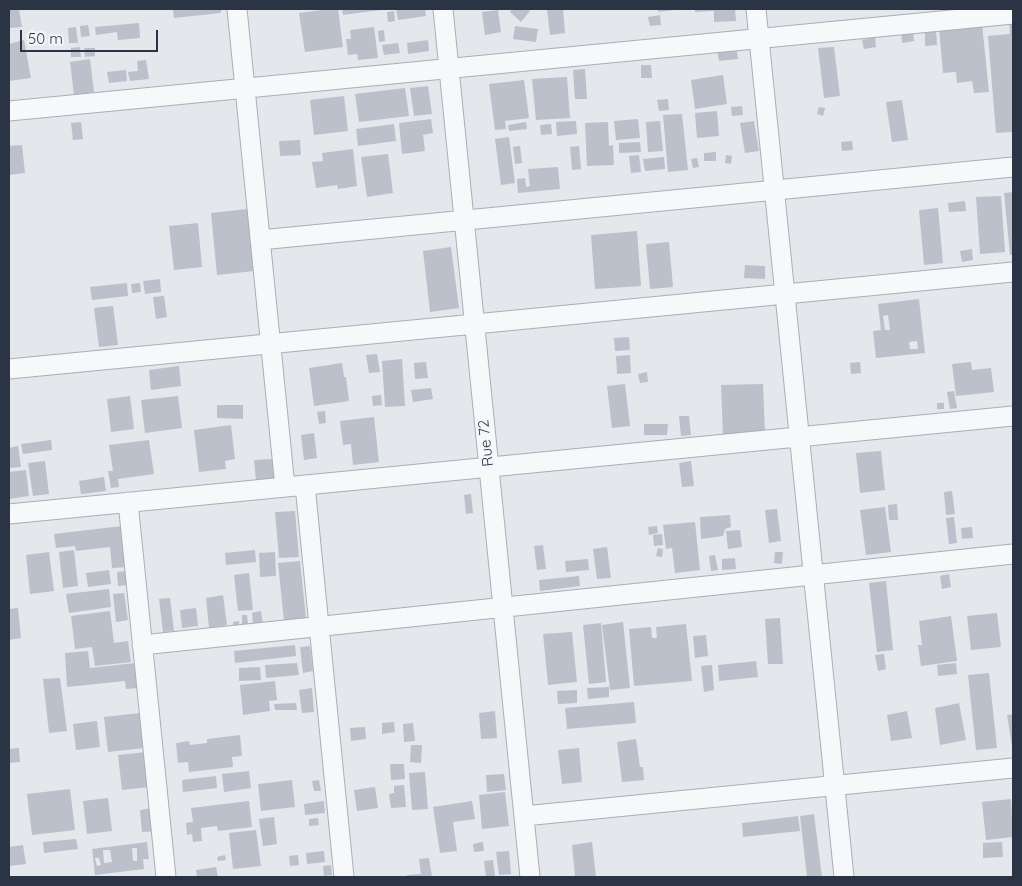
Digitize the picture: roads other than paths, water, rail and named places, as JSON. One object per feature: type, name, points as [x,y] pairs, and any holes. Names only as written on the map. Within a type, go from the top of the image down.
[{"type":"street","points":[[237,9],[285,487]]},
{"type":"street","name":"Rue 72","points":[[443,9],[530,877]]},
{"type":"street","points":[[756,9],[844,877]]},
{"type":"street","points":[[9,111],[1013,14]]},
{"type":"street","points":[[260,240],[1013,167]]},
{"type":"street","points":[[9,369],[1013,272]]},
{"type":"street","points":[[9,514],[1013,416]]},
{"type":"street","points":[[305,485],[344,877]]},
{"type":"street","points":[[128,502],[166,877]]},
{"type":"street","points":[[142,645],[1013,554]]},
{"type":"street","points":[[524,816],[1013,768]]}]
